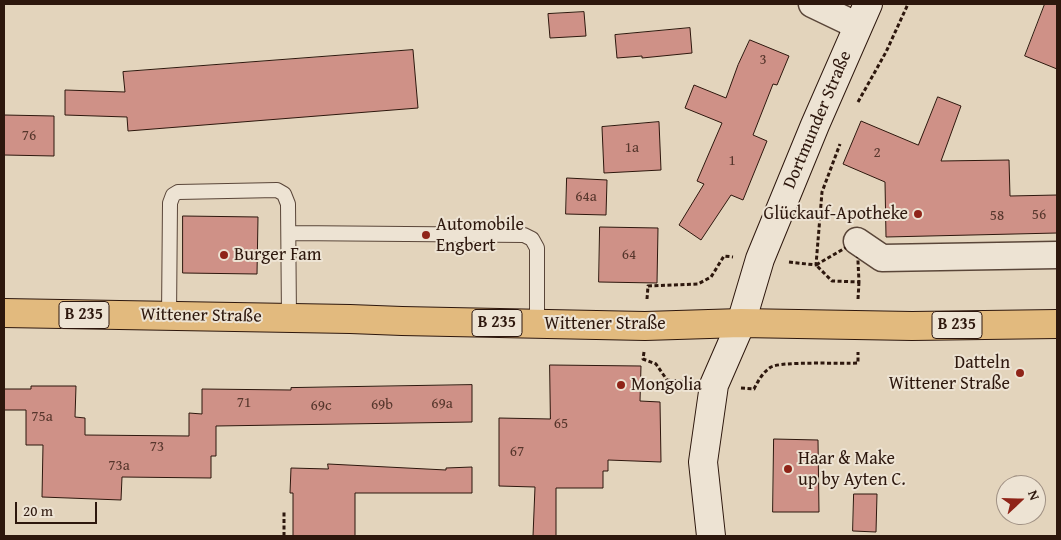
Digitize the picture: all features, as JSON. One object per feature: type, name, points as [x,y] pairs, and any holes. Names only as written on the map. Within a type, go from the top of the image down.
[{"type":"main road","name":"Dortmunder Straße","points":[[711,536],[703,462],[714,385],[741,323],[760,259],[863,15]]},
{"type":"main road","name":"Wittener Straße","points":[[4,313],[645,326],[741,323],[912,326],[1057,324]]},
{"type":"street","points":[[812,4],[863,15]]},
{"type":"street","points":[[857,241],[882,258],[1057,255]]},
{"type":"lane","points":[[169,316],[170,203],[173,195],[178,192],[277,190],[284,194],[288,204],[289,318]]},
{"type":"lane","points":[[289,233],[524,235],[532,239],[537,248],[537,324]]},
{"type":"path","points":[[857,103],[886,52],[908,4]]},
{"type":"path","points":[[816,265],[822,192],[842,138]]},
{"type":"path","points":[[284,510],[284,536]]},
{"type":"building","points":[[1045,4],[1057,4],[1057,69],[1025,56]]},
{"type":"building","points":[[584,12],[586,36],[550,38],[548,14]]},
{"type":"building","points":[[690,28],[692,53],[642,58],[642,56],[617,58],[615,35]]},
{"type":"building","points":[[750,40],[789,56],[777,85],[773,84],[753,135],[767,141],[743,200],[731,195],[701,240],[679,225],[704,184],[697,181],[722,123],[685,108],[694,85],[726,98],[738,65]]},
{"type":"building","points":[[413,50],[418,108],[128,131],[127,117],[65,115],[65,90],[125,92],[123,72]]},
{"type":"building","points":[[938,97],[961,106],[941,161],[1009,160],[1010,196],[1057,195],[1057,233],[886,237],[885,182],[843,164],[861,121],[918,145]]},
{"type":"building","points":[[4,115],[54,116],[54,156],[4,155]]},
{"type":"building","points":[[659,122],[661,170],[604,173],[602,127]]},
{"type":"building","points":[[567,178],[607,180],[606,215],[566,214]]},
{"type":"building","points":[[183,216],[258,217],[257,274],[183,273]]},
{"type":"building","points":[[600,227],[658,228],[657,283],[599,282]]},
{"type":"building","points":[[550,365],[641,366],[640,401],[660,402],[661,462],[608,460],[608,471],[603,471],[603,488],[556,488],[556,536],[533,536],[535,487],[499,486],[499,418],[550,419]]},
{"type":"building","points":[[472,385],[472,422],[216,426],[216,456],[211,456],[211,478],[122,477],[121,500],[42,497],[43,445],[26,445],[26,410],[4,410],[4,389],[31,389],[31,386],[76,386],[75,417],[85,418],[85,435],[189,436],[189,413],[202,414],[202,389],[291,390],[291,388]]},
{"type":"building","points":[[774,439],[818,440],[819,512],[773,512]]},
{"type":"building","points":[[328,464],[446,470],[446,468],[472,467],[472,493],[355,493],[355,536],[293,536],[293,493],[290,493],[291,468],[328,469]]},
{"type":"building","points":[[854,494],[877,494],[876,532],[853,531]]},
{"type":"place","name":"Glückauf-Apotheke","points":[[918,214]]},
{"type":"place","name":"Automobile Engbert","points":[[426,235]]},
{"type":"place","name":"Burger Fam","points":[[224,255]]},
{"type":"place","name":"Datteln Wittener Straße","points":[[1020,373]]},
{"type":"place","name":"Mongolia","points":[[621,385]]},
{"type":"place","name":"Haar & Make up by Ayten C.","points":[[788,469]]}]
